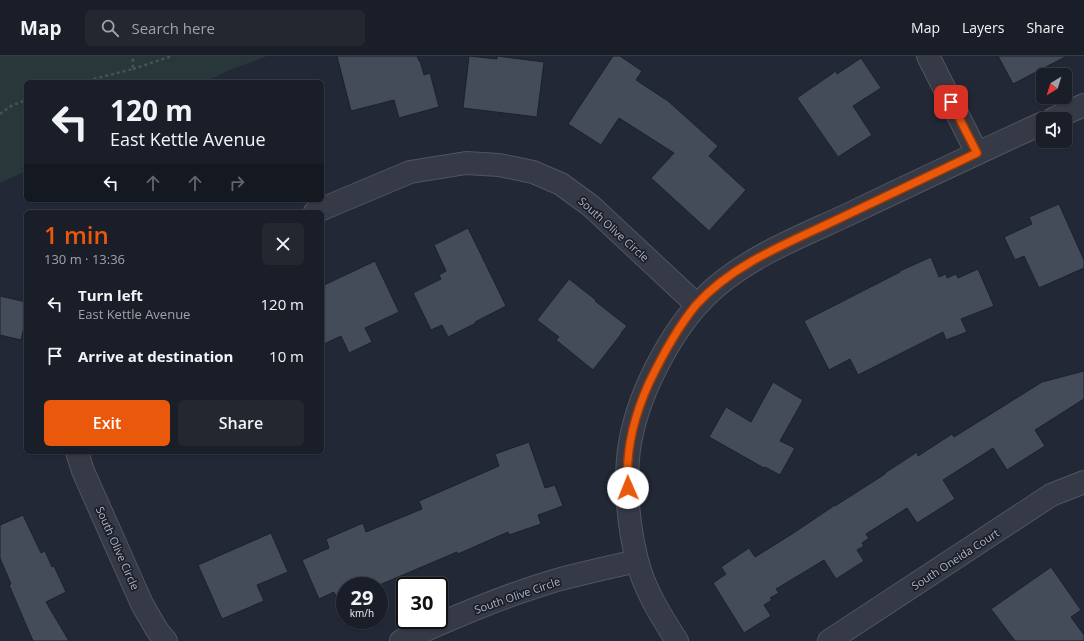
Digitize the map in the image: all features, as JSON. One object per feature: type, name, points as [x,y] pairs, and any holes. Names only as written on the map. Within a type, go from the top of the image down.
[{"type":"street","points":[[928,56],[977,153]]},
{"type":"street","points":[[1068,112],[1084,105]]},
{"type":"street","points":[[677,641],[647,589],[637,561],[632,531],[627,475],[630,443],[636,418],[646,389],[659,361],[675,334],[697,305],[717,286],[745,265],[784,244],[1036,126]]},
{"type":"street","name":"South Olive Circle","points":[[320,210],[410,172],[466,163],[499,165],[533,172],[561,184],[591,206],[697,305]]},
{"type":"street","name":"South Olive Circle","points":[[78,454],[83,471],[142,604],[157,630],[166,641]]},
{"type":"street","name":"South Oneida Court","points":[[829,641],[1052,495],[1084,482]]},
{"type":"street","name":"South Olive Circle","points":[[401,641],[443,622],[516,594],[558,580],[637,561]]},
{"type":"path","points":[[133,56],[133,68]]},
{"type":"path","points":[[89,80],[172,56]]},
{"type":"path","points":[[0,114],[11,106],[24,101]]},
{"type":"shaded area","points":[[0,56],[267,56],[227,71],[209,80],[24,80],[24,172],[0,183]]},
{"type":"building","points":[[337,56],[417,56],[424,75],[430,73],[439,107],[399,118],[394,100],[351,111]]},
{"type":"building","points":[[469,56],[497,59],[497,56],[544,62],[537,117],[463,108]]},
{"type":"building","points":[[613,56],[620,56],[642,71],[636,80],[668,101],[718,146],[709,156],[746,190],[709,231],[651,178],[674,153],[619,118],[601,145],[568,124]]},
{"type":"building","points":[[998,56],[1067,56],[1044,68],[1036,68],[1036,72],[1013,84]]},
{"type":"building","points":[[861,58],[881,88],[853,106],[872,135],[838,157],[797,98],[836,71],[837,74]]},
{"type":"building","points":[[1059,204],[1084,260],[1084,268],[1039,288],[1024,256],[1015,260],[1004,237],[1032,224],[1029,217]]},
{"type":"building","points":[[468,228],[506,306],[448,337],[442,325],[431,330],[413,293],[441,279],[439,275],[446,271],[434,245]]},
{"type":"building","points":[[931,257],[939,277],[946,274],[947,278],[956,274],[958,278],[978,269],[994,306],[961,319],[967,332],[946,340],[943,332],[858,375],[850,359],[829,370],[804,321],[900,271]]},
{"type":"building","points":[[375,261],[399,312],[365,328],[372,342],[349,353],[341,336],[324,344],[324,285]]},
{"type":"building","points":[[569,279],[627,326],[593,370],[556,340],[559,337],[537,320]]},
{"type":"building","points":[[0,296],[24,302],[24,327],[21,340],[0,335]]},
{"type":"building","points":[[1084,371],[1084,399],[1035,430],[1045,446],[1007,470],[993,448],[943,480],[955,499],[917,523],[907,508],[866,534],[869,538],[862,543],[864,546],[857,550],[864,561],[836,579],[824,560],[776,589],[779,593],[770,598],[772,600],[764,605],[771,616],[744,633],[713,583],[726,574],[721,567],[749,548],[755,557],[917,452],[918,456],[952,434],[954,437],[1042,382]]},
{"type":"building","points":[[773,382],[803,400],[780,441],[795,448],[780,475],[765,467],[764,468],[709,437],[726,407],[751,422]]},
{"type":"building","points":[[529,442],[545,488],[555,485],[563,506],[538,515],[541,524],[509,535],[508,532],[458,554],[457,552],[388,581],[388,577],[336,577],[336,596],[334,592],[319,599],[302,560],[329,548],[326,539],[363,523],[366,532],[422,509],[419,501],[499,466],[495,454]]},
{"type":"building","points":[[23,515],[41,553],[45,551],[66,592],[46,602],[69,641],[33,641],[9,585],[11,584],[0,558],[0,525]]},
{"type":"building","points":[[271,533],[288,572],[257,585],[264,601],[222,619],[198,565]]},
{"type":"building","points":[[1051,567],[1081,610],[1071,617],[1084,635],[1084,641],[1015,641],[991,609]]},
{"type":"route","points":[[628,488],[627,475],[630,443],[636,418],[646,389],[659,361],[675,334],[697,305],[717,286],[745,265],[784,244],[977,153],[951,102]]}]
